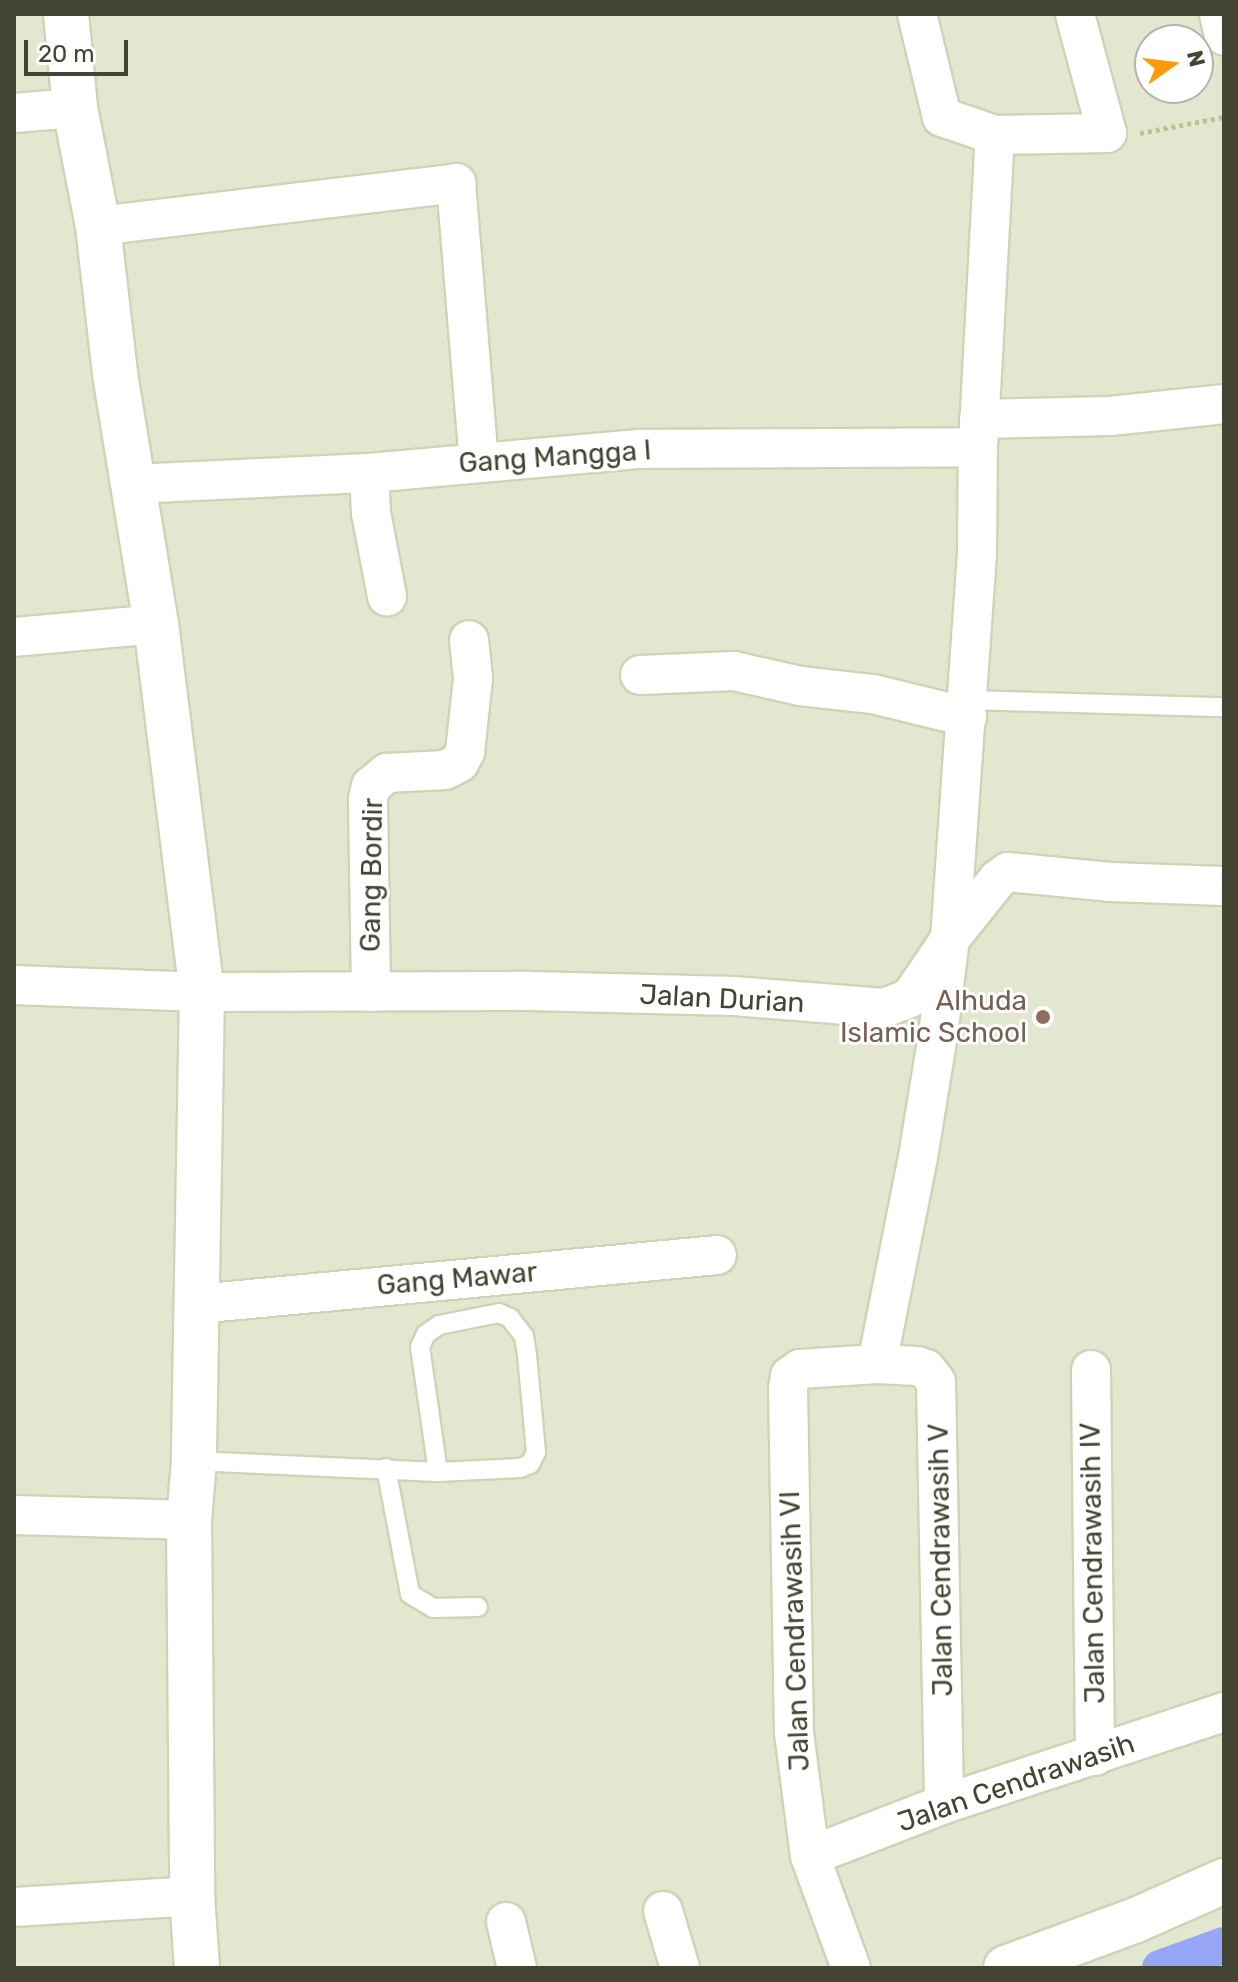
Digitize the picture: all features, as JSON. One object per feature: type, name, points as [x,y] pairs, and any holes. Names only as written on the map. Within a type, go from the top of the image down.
[{"type":"street","points":[[66,14],[75,108],[98,226],[133,484],[156,624],[202,992],[194,1461],[189,1520],[192,1896],[197,1968]]},
{"type":"street","points":[[917,14],[942,117],[980,130],[1107,133],[1075,14]]},
{"type":"street","points":[[1219,14],[1224,35]]},
{"type":"street","points":[[14,113],[75,108]]},
{"type":"street","points":[[877,1364],[918,1157],[950,939],[977,554],[980,130]]},
{"type":"street","points":[[98,226],[456,183],[479,462]]},
{"type":"street","name":"Gang Mangga I","points":[[133,484],[369,473],[640,449],[979,433],[1224,404]]},
{"type":"street","points":[[369,473],[371,513],[387,596]]},
{"type":"street","points":[[14,637],[156,624]]},
{"type":"street","name":"Gang Bordir","points":[[371,992],[368,799],[371,786],[387,773],[445,770],[459,763],[465,752],[473,678],[469,640]]},
{"type":"street","points":[[640,675],[734,671],[800,686],[967,709]]},
{"type":"street","name":"Jalan Durian","points":[[14,985],[202,992],[734,996],[884,1008],[910,998],[950,939],[998,879],[1008,872],[1020,870],[1110,882],[1224,886]]},
{"type":"street","name":"Gang Mawar","points":[[197,1304],[717,1255]]},
{"type":"street","name":"Jalan Cendrawasih V","points":[[877,1364],[926,1369],[936,1382],[939,1393],[944,1804]]},
{"type":"street","name":"Jalan Cendrawasih VI","points":[[851,1968],[810,1856],[794,1732],[789,1380],[800,1369],[877,1364]]},
{"type":"street","name":"Jalan Cendrawasih IV","points":[[1091,1370],[1095,1756]]},
{"type":"street","points":[[14,1515],[189,1520]]},
{"type":"street","name":"Jalan Cendrawasih","points":[[810,1856],[944,1804],[1222,1718]]},
{"type":"street","points":[[1006,1968],[1136,1920],[1224,1881]]},
{"type":"street","points":[[14,1907],[192,1896]]},
{"type":"street","points":[[663,1911],[680,1968]]},
{"type":"street","points":[[506,1922],[517,1968]]},
{"type":"lane","points":[[967,709],[1224,707]]},
{"type":"lane","points":[[194,1461],[438,1472],[520,1468],[534,1458],[524,1336],[510,1318],[499,1313],[439,1325],[426,1334],[420,1347],[438,1472]]},
{"type":"lane","points":[[386,1468],[410,1594],[433,1608],[478,1607]]},
{"type":"path","points":[[1107,133],[1151,133],[1224,117]]},
{"type":"shaded area","points":[[14,14],[1224,14],[1224,1968],[14,1968]]},
{"type":"waterway","points":[[1160,1968],[1224,1945]]},
{"type":"place","name":"Alhuda Islamic School","points":[[1043,1017]]}]
